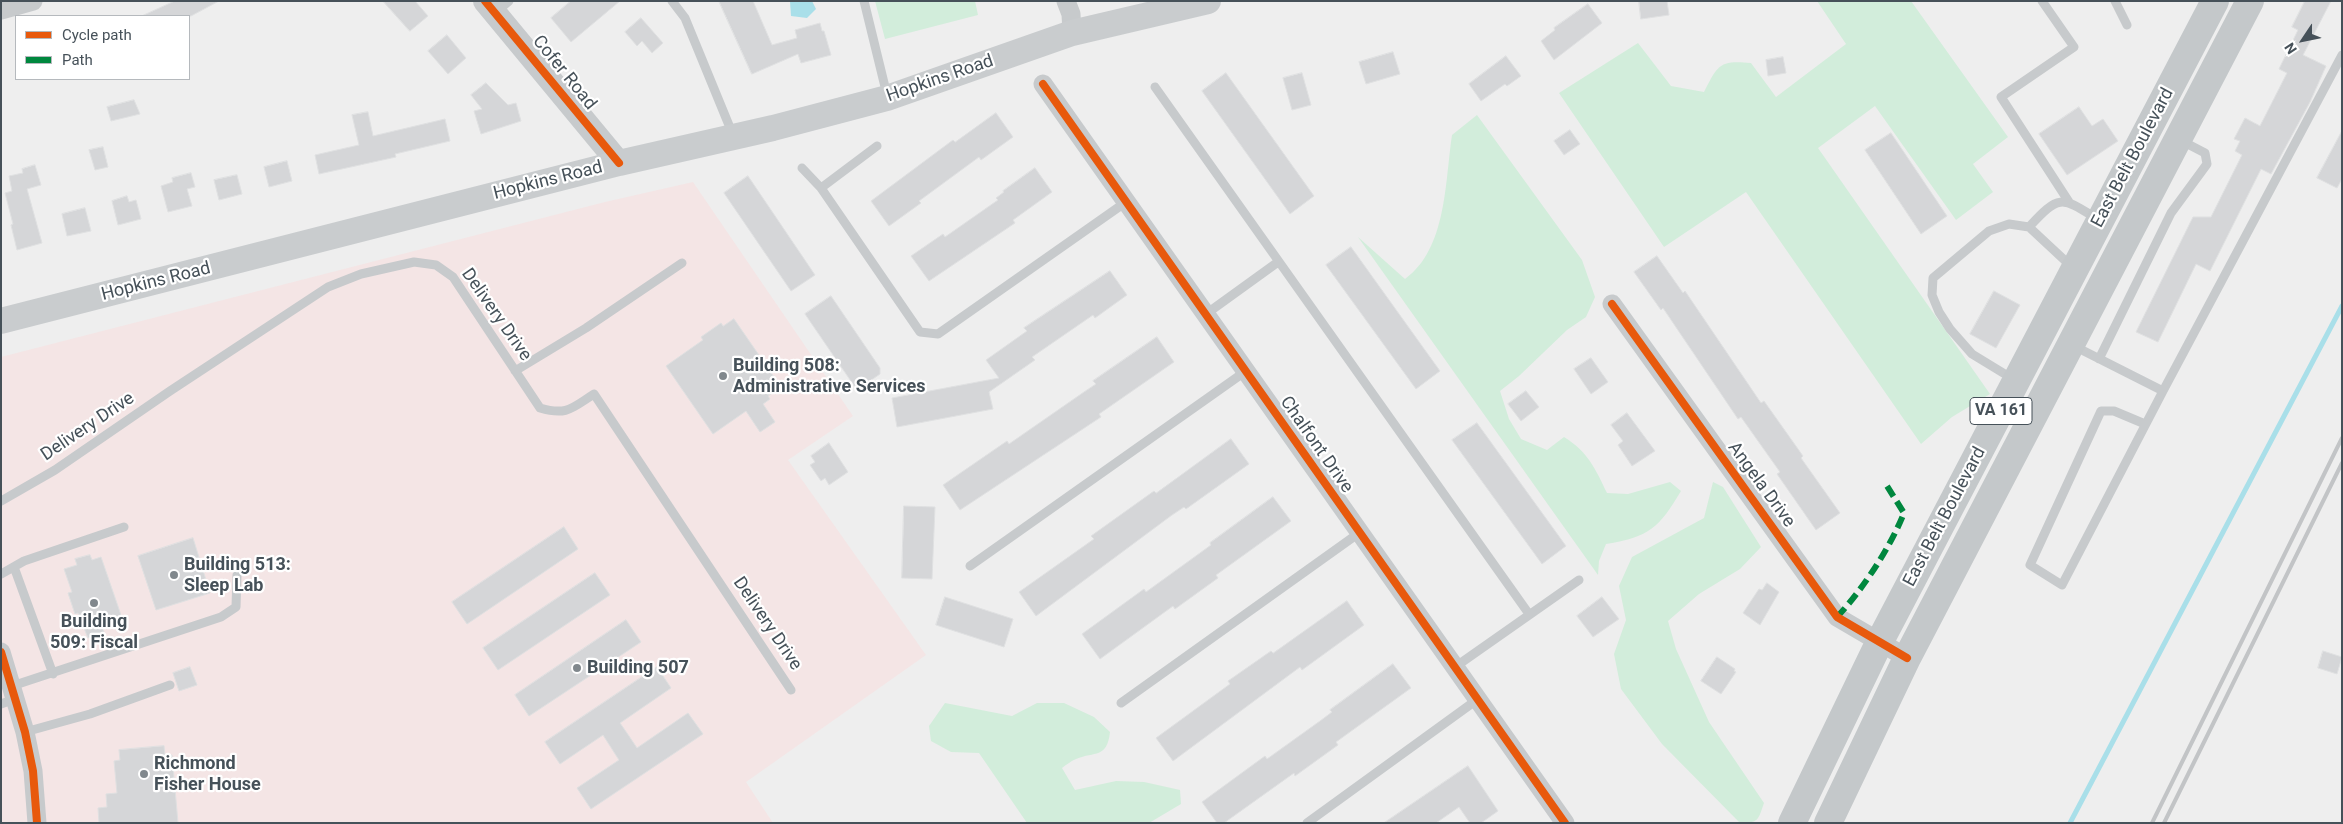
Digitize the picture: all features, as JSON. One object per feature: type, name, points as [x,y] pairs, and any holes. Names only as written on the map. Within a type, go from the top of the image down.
[{"type":"main road","name":"Hopkins Road","points":[[1,321],[619,163],[734,137],[887,98],[1072,34],[1208,1]]},
{"type":"main road","name":"East Belt Boulevard","points":[[1792,823],[1879,643],[2215,1]]},
{"type":"main road","name":"East Belt Boulevard","points":[[1828,823],[1907,658],[2250,1]]},
{"type":"street","points":[[1,10],[33,1]]},
{"type":"street","points":[[1066,1],[1071,14],[1072,34]]},
{"type":"street","name":"Cofer Road","points":[[496,5],[619,163]]},
{"type":"street","name":"Chalfont Drive","points":[[1043,84],[1566,823]]},
{"type":"street","name":"Angela Drive","points":[[1612,304],[1837,617],[1907,658]]},
{"type":"street","points":[[1,652],[10,697],[25,732],[33,771],[37,823]]},
{"type":"lane","points":[[672,1],[685,18],[734,137]]},
{"type":"lane","points":[[864,1],[887,98]]},
{"type":"lane","points":[[2042,1],[2074,47],[2001,97],[2069,202],[2101,221]]},
{"type":"lane","points":[[2116,1],[2127,26]]},
{"type":"lane","points":[[2145,424],[2114,411],[2102,411],[2030,566],[2062,585],[2145,424],[2342,55]]},
{"type":"lane","points":[[1155,87],[1529,614]]},
{"type":"lane","points":[[2099,359],[2171,213],[2207,164],[2205,154],[2178,139]]},
{"type":"lane","points":[[821,188],[877,146]]},
{"type":"lane","points":[[802,168],[821,188],[920,332],[938,334],[1126,202]]},
{"type":"lane","points":[[2029,227],[2046,209],[2056,202],[2069,202]]},
{"type":"lane","points":[[2017,381],[1972,354],[1950,330],[1939,312],[1932,295],[1933,278],[1989,231],[2010,224],[2029,227],[2075,270]]},
{"type":"lane","name":"Delivery Drive","points":[[1,501],[55,470],[170,391],[328,287],[361,274],[414,262],[436,265],[453,277],[540,408],[557,413],[571,409],[594,394],[791,690]]},
{"type":"lane","points":[[1206,314],[1278,262]]},
{"type":"lane","points":[[516,371],[586,328],[682,263]]},
{"type":"lane","points":[[2071,344],[2163,391]]},
{"type":"lane","points":[[970,566],[1246,371]]},
{"type":"lane","points":[[1,574],[24,561],[124,527]]},
{"type":"lane","points":[[1121,703],[1359,533]]},
{"type":"lane","points":[[14,567],[52,674]]},
{"type":"lane","points":[[10,697],[52,674],[221,617],[236,607],[238,575]]},
{"type":"lane","points":[[1455,667],[1579,580]]},
{"type":"lane","points":[[25,732],[90,714],[170,686]]},
{"type":"lane","points":[[1307,823],[1478,700]]},
{"type":"shaded area","points":[[693,182],[853,416],[788,460],[926,655],[746,782],[773,823],[1,823],[1,357],[605,202]]},
{"type":"green space","points":[[875,1],[975,1],[978,15],[885,39]]},
{"type":"green space","points":[[1817,1],[1911,1],[2008,137],[1973,164],[1993,192],[1956,220],[1875,106],[1818,148],[1990,394],[1952,417],[1921,444],[1746,192],[1664,247],[1559,93],[1638,43],[1671,86],[1704,92],[1721,66],[1732,62],[1751,63],[1776,97],[1846,44]]},
{"type":"green space","points":[[1477,115],[1582,260],[1595,297],[1586,317],[1567,330],[1519,376],[1500,391],[1509,419],[1521,439],[1547,450],[1564,437],[1572,443],[1590,461],[1607,493],[1628,494],[1670,482],[1681,491],[1666,514],[1651,529],[1633,538],[1606,544],[1599,561],[1598,575],[1358,237],[1405,279],[1419,266],[1429,250],[1442,213],[1452,135]]},
{"type":"green space","points":[[1713,482],[1723,487],[1761,547],[1740,569],[1699,594],[1668,621],[1676,649],[1709,722],[1764,803],[1757,819],[1746,823],[1740,823],[1662,744],[1621,689],[1614,654],[1626,620],[1619,586],[1632,557],[1704,518]]},
{"type":"green space","points":[[945,703],[1012,716],[1037,703],[1064,703],[1094,717],[1110,732],[1106,746],[1099,753],[1076,759],[1062,768],[1075,790],[1116,781],[1144,782],[1180,790],[1181,804],[1149,823],[1027,823],[979,753],[951,752],[931,741],[929,726]]},
{"type":"water","points":[[790,1],[812,1],[816,9],[807,18],[791,16]]},
{"type":"building","points":[[175,1],[219,1],[191,16],[144,15]]},
{"type":"building","points":[[383,1],[415,1],[428,16],[410,31]]},
{"type":"building","points":[[571,1],[620,1],[571,42],[551,18]]},
{"type":"building","points":[[719,1],[753,1],[772,45],[797,38],[795,30],[820,23],[831,55],[801,63],[798,54],[752,74]]},
{"type":"building","points":[[1639,1],[1667,1],[1669,15],[1641,19]]},
{"type":"building","points":[[2305,1],[2331,1],[2303,55],[2326,66],[2310,102],[2271,174],[2261,169],[2210,271],[2196,264],[2158,342],[2136,332],[2193,217],[2211,217],[2242,155],[2235,151],[2240,141],[2234,139],[2245,118],[2260,126],[2287,73],[2279,69],[2298,30],[2292,27]]},
{"type":"building","points":[[1588,4],[1602,23],[1554,60],[1541,41],[1555,30],[1554,28]]},
{"type":"building","points":[[641,18],[663,43],[652,53],[642,41],[637,46],[625,32]]},
{"type":"building","points":[[447,35],[466,58],[448,74],[428,51]]},
{"type":"building","points":[[1393,52],[1400,74],[1366,84],[1359,62]]},
{"type":"building","points":[[1506,56],[1521,76],[1507,86],[1505,84],[1481,101],[1469,84]]},
{"type":"building","points":[[1783,57],[1786,73],[1768,76],[1766,60]]},
{"type":"building","points":[[1226,73],[1314,196],[1290,214],[1202,91]]},
{"type":"building","points":[[1302,73],[1311,105],[1292,110],[1283,78]]},
{"type":"building","points":[[486,83],[508,105],[516,103],[521,121],[481,134],[474,111],[482,109],[471,95]]},
{"type":"building","points":[[134,100],[140,114],[111,121],[107,107]]},
{"type":"building","points":[[2079,107],[2092,126],[2103,119],[2118,141],[2067,175],[2039,134]]},
{"type":"building","points":[[368,112],[373,136],[445,119],[450,141],[395,154],[396,157],[319,174],[315,155],[359,145],[352,115]]},
{"type":"building","points":[[996,113],[1013,137],[981,160],[979,157],[919,201],[921,203],[889,226],[871,201],[953,140],[955,142]]},
{"type":"building","points":[[1570,130],[1580,144],[1564,155],[1554,141]]},
{"type":"building","points":[[2342,131],[2342,179],[2337,188],[2317,178]]},
{"type":"building","points":[[1891,133],[1947,216],[1921,234],[1865,150]]},
{"type":"building","points":[[103,147],[108,167],[95,170],[89,150]]},
{"type":"building","points":[[287,161],[292,181],[269,187],[264,167]]},
{"type":"building","points":[[35,165],[41,185],[27,189],[42,243],[17,250],[5,193],[12,191],[9,176],[23,173],[22,169]]},
{"type":"building","points":[[1035,168],[1052,192],[1013,220],[1015,223],[929,281],[911,256],[943,234],[945,237],[998,200],[996,198],[1003,191]]},
{"type":"building","points":[[191,173],[195,187],[187,189],[192,206],[168,212],[161,186],[173,182],[172,178]]},
{"type":"building","points":[[237,175],[242,194],[219,200],[214,180]]},
{"type":"building","points":[[748,176],[815,275],[791,291],[724,193]]},
{"type":"building","points":[[127,196],[129,202],[136,200],[141,219],[118,225],[112,201]]},
{"type":"building","points":[[85,208],[91,231],[67,236],[62,214]]},
{"type":"building","points":[[1351,247],[1440,371],[1416,389],[1326,265]]},
{"type":"building","points":[[1657,256],[1683,293],[1685,291],[1761,403],[1764,401],[1840,513],[1816,530],[1777,474],[1780,472],[1741,417],[1738,419],[1663,308],[1661,310],[1634,272]]},
{"type":"building","points":[[1110,271],[1127,295],[1095,318],[1093,315],[1032,357],[1035,360],[989,392],[993,409],[897,427],[892,398],[999,378],[986,360],[1027,331],[1024,328]]},
{"type":"building","points":[[1994,291],[2020,305],[1996,348],[1970,334]]},
{"type":"building","points":[[831,296],[880,368],[880,374],[857,390],[805,314]]},
{"type":"building","name":"Building 508: Administrative Services","points":[[734,319],[781,387],[768,396],[770,399],[763,404],[775,422],[760,432],[746,411],[713,434],[666,366],[703,340],[701,337],[721,323],[723,326]]},
{"type":"building","points":[[1157,337],[1174,362],[1099,414],[1101,417],[960,510],[943,485],[1007,441],[1009,444],[1096,384],[1093,381]]},
{"type":"building","points":[[1591,358],[1608,382],[1591,394],[1574,369]]},
{"type":"building","points":[[1526,391],[1539,407],[1521,421],[1508,404]]},
{"type":"building","points":[[1627,413],[1655,451],[1632,466],[1618,445],[1623,441],[1611,425]]},
{"type":"building","points":[[1477,423],[1566,546],[1542,564],[1452,440]]},
{"type":"building","points":[[1231,439],[1249,464],[1186,509],[1184,507],[1172,515],[1036,616],[1019,592],[1094,539],[1091,536],[1154,491],[1156,493]]},
{"type":"building","points":[[829,443],[848,472],[829,485],[825,478],[821,481],[810,465],[815,462],[811,456]]},
{"type":"building","points":[[1273,497],[1291,521],[1216,575],[1218,578],[1175,609],[1173,606],[1100,659],[1082,634],[1144,589],[1146,592]]},
{"type":"building","points":[[904,506],[935,507],[932,579],[902,578]]},
{"type":"building","points":[[564,527],[578,549],[467,624],[452,602]]},
{"type":"building","name":"Building 513: Sleep Lab","points":[[193,538],[210,593],[156,610],[138,556]]},
{"type":"building","name":"Building 509: Fiscal","points":[[90,555],[92,560],[101,557],[122,618],[101,626],[104,632],[88,638],[78,613],[75,614],[68,593],[72,592],[64,569],[77,565],[75,559]]},
{"type":"building","points":[[595,573],[610,595],[498,670],[483,648]]},
{"type":"building","points":[[1767,583],[1779,592],[1760,625],[1743,613],[1759,589],[1762,590]]},
{"type":"building","points":[[945,597],[1013,619],[1004,647],[936,625]]},
{"type":"building","points":[[1602,597],[1619,619],[1593,637],[1577,616]]},
{"type":"building","points":[[1347,601],[1364,625],[1302,670],[1300,667],[1173,761],[1156,738],[1230,684],[1228,681],[1271,651],[1273,653]]},
{"type":"building","points":[[626,620],[641,642],[529,716],[515,695]]},
{"type":"building","points":[[2323,651],[2342,657],[2337,674],[2318,668]]},
{"type":"building","points":[[1717,657],[1735,669],[1734,671],[1736,672],[1721,694],[1701,681]]},
{"type":"building","points":[[1393,664],[1411,688],[1336,742],[1338,745],[1295,776],[1294,773],[1224,823],[1217,823],[1202,802],[1265,756],[1267,759],[1320,721],[1332,712],[1330,710]]},
{"type":"building","points":[[190,667],[197,685],[179,691],[173,673]]},
{"type":"building","points":[[657,667],[671,688],[620,723],[637,748],[688,713],[703,734],[591,809],[577,788],[619,760],[603,735],[560,764],[545,742]]},
{"type":"building","name":"Richmond Fisher House","points":[[164,746],[165,756],[172,755],[178,823],[99,823],[98,808],[107,807],[106,794],[117,793],[114,761],[120,760],[119,750]]},
{"type":"building","points":[[1468,766],[1498,811],[1481,823],[1470,823],[1459,807],[1436,823],[1384,823]]},
{"type":"waterway","points":[[2070,823],[2342,306]]},
{"type":"railway","points":[[2152,823],[2342,438]]},
{"type":"railway","points":[[2164,823],[2342,463]]},
{"type":"marked path","points":[[1837,617],[1875,568],[1904,513],[1887,486]]},
{"type":"cycle path","points":[[485,1],[619,163]]},
{"type":"cycle path","points":[[1043,84],[1565,823]]},
{"type":"cycle path","points":[[1612,304],[1837,617],[1907,658]]},
{"type":"cycle path","points":[[1,652],[25,732],[33,771],[37,823]]},
{"type":"place","name":"Building 508: Administrative Services","points":[[723,376]]},
{"type":"place","name":"Building 513: Sleep Lab","points":[[174,575]]},
{"type":"place","name":"Building 509: Fiscal","points":[[94,603]]},
{"type":"place","name":"Building 507","points":[[577,668]]},
{"type":"place","name":"Richmond Fisher House","points":[[144,774]]}]
